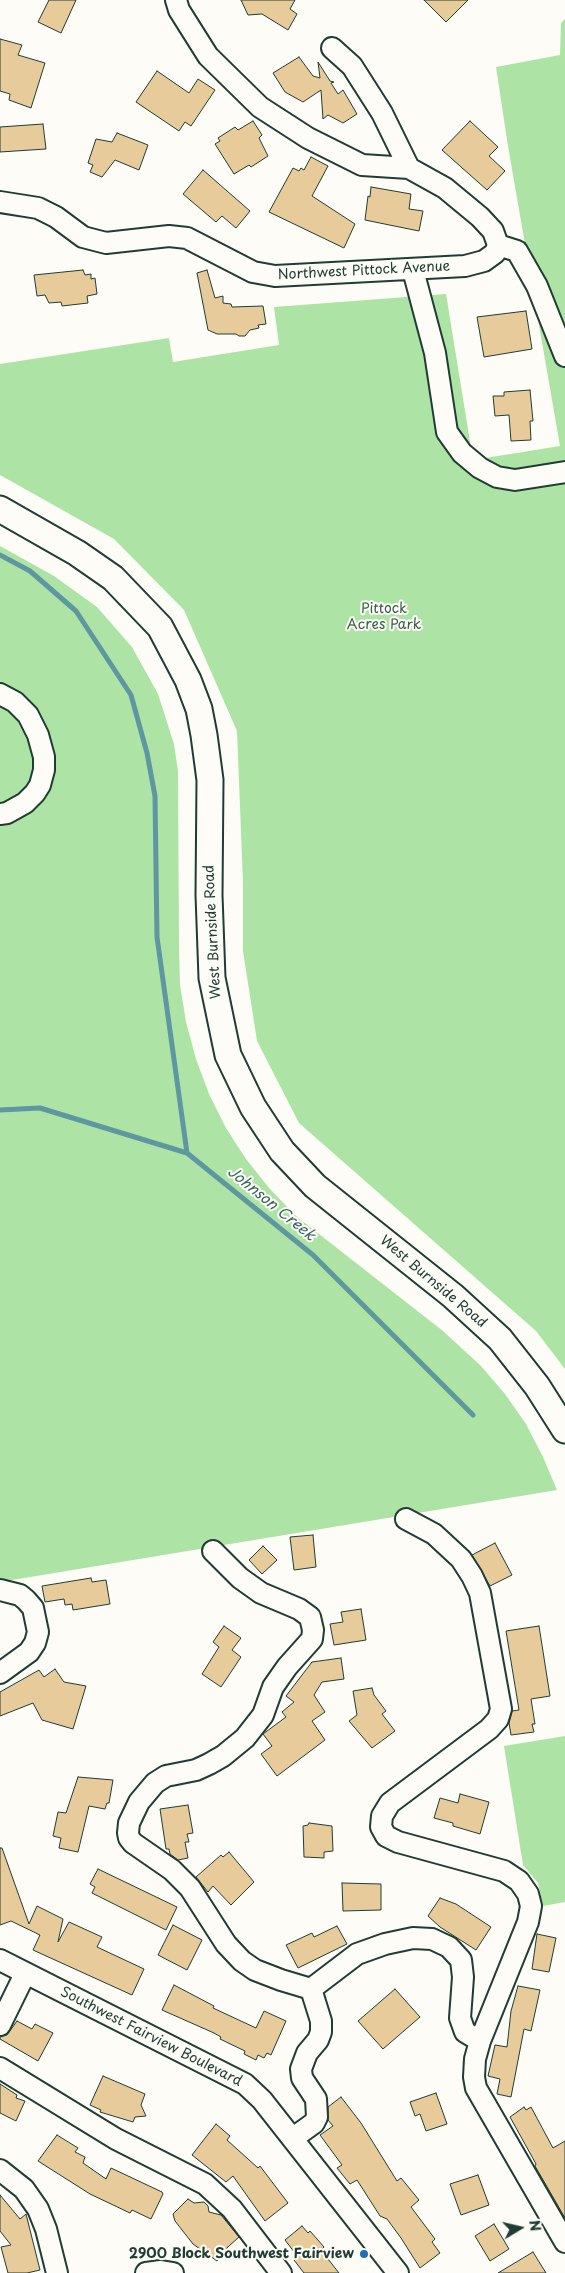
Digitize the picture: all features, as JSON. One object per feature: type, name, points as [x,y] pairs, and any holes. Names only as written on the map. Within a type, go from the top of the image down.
[{"type":"main road","name":"West Burnside Road","points":[[0,510],[77,553],[113,578],[160,627],[188,680],[199,709],[210,780],[210,938],[212,978],[228,1055],[252,1107],[268,1133],[315,1186],[453,1296],[500,1339],[537,1386],[565,1430]]},
{"type":"street","points":[[176,0],[179,10],[208,56],[260,106],[308,138],[362,165],[409,168],[445,188],[480,217],[493,231],[498,245],[516,251],[536,286],[565,356]]},
{"type":"street","points":[[332,48],[352,66],[382,113],[409,168]]},
{"type":"street","name":"Northwest Pittock Avenue","points":[[0,202],[38,208],[56,217],[83,237],[106,243],[169,236],[187,238],[245,268],[275,276],[465,266],[484,261],[495,253],[498,245]]},
{"type":"street","points":[[413,270],[435,353],[447,432],[462,452],[480,468],[497,477],[516,480],[565,472]]},
{"type":"street","points":[[0,694],[15,702],[28,715],[38,735],[44,758],[44,770],[40,785],[25,803],[6,813],[0,814]]},
{"type":"street","points":[[406,1519],[434,1534],[461,1559],[472,1576],[480,1593],[501,1709],[498,1719],[489,1729],[390,1803],[382,1816],[381,1827],[386,1836],[398,1842],[504,1871],[519,1881],[528,1894],[531,1906],[528,1922],[480,2041],[473,2068],[476,2088],[565,2242]]},
{"type":"street","points":[[213,1551],[240,1578],[261,1593],[310,1617],[314,1630],[312,1639],[287,1667],[273,1687],[263,1715],[245,1738],[223,1756],[209,1764],[196,1770],[166,1776],[155,1783],[139,1802],[129,1823],[128,1833],[133,1843],[172,1870],[190,1888],[226,1944],[242,1961],[268,1975],[311,1989]]},
{"type":"street","points":[[0,1590],[20,1595],[26,1600],[33,1608],[38,1632],[35,1643],[29,1652],[0,1673]]},
{"type":"street","points":[[311,1989],[356,1954],[385,1944],[413,1938],[432,1939],[449,1947],[461,1960],[463,1977],[460,2018],[465,2032],[480,2041]]},
{"type":"street","name":"Southwest Fairview Boulevard","points":[[0,1960],[236,2079],[255,2093],[293,2138],[398,2273]]},
{"type":"street","points":[[0,2025],[25,1974]]},
{"type":"street","points":[[293,2138],[314,2123],[317,2117],[316,2100],[302,2078],[301,2069],[307,2053],[318,2040],[321,2032],[321,2021],[311,1989]]},
{"type":"street","points":[[0,2068],[116,2139],[205,2184],[227,2204],[281,2273]]},
{"type":"street","points":[[0,2170],[24,2189],[38,2209],[46,2229],[57,2273]]},
{"type":"street","points":[[146,2273],[161,2271],[173,2273]]},
{"type":"green space","name":"Pittock Acres Park","points":[[565,19],[565,1369],[536,1331],[299,1123],[257,1041],[243,951],[243,882],[237,731],[184,610],[114,539],[0,475],[0,364],[169,338],[173,362],[279,345],[274,307],[446,294],[473,460],[560,446],[496,67],[560,55],[561,23]]},
{"type":"green space","points":[[0,546],[54,576],[97,607],[132,647],[158,694],[174,744],[178,771],[180,985],[186,1022],[196,1059],[209,1094],[226,1128],[246,1159],[270,1189],[296,1216],[443,1331],[481,1366],[505,1394],[526,1424],[557,1490],[0,1582]]},
{"type":"green space","points":[[565,1736],[565,1902],[543,1906],[538,1883],[523,1865],[504,1746]]},
{"type":"building","points":[[49,0],[76,0],[61,33],[38,22]]},
{"type":"building","points":[[241,0],[295,0],[290,9],[297,14],[288,30],[262,14],[248,15]]},
{"type":"building","points":[[424,0],[468,0],[446,22]]},
{"type":"building","points":[[0,39],[22,45],[18,55],[45,63],[31,108],[9,100],[10,94],[0,91]]},
{"type":"building","points":[[299,57],[313,76],[320,78],[318,62],[330,81],[334,82],[331,83],[338,94],[343,90],[357,114],[343,123],[328,115],[323,119],[321,90],[303,102],[285,92],[273,73]]},
{"type":"building","points":[[157,71],[189,93],[198,79],[215,90],[191,126],[185,122],[179,131],[136,102]]},
{"type":"building","points":[[253,121],[262,135],[259,138],[268,156],[251,167],[249,165],[234,174],[215,144],[220,141],[218,138],[235,127],[238,130]]},
{"type":"building","points":[[470,121],[498,147],[489,156],[505,171],[487,190],[442,150]]},
{"type":"building","points":[[43,124],[46,149],[0,152],[0,127]]},
{"type":"building","points":[[117,133],[148,145],[139,170],[115,160],[102,177],[90,172],[93,165],[88,163],[96,139],[112,142]]},
{"type":"building","points":[[311,157],[328,166],[312,196],[355,224],[344,248],[269,212],[293,168],[299,171],[301,168],[304,170]]},
{"type":"building","points":[[203,170],[250,211],[236,228],[222,216],[216,222],[183,194]]},
{"type":"building","points":[[371,187],[411,194],[409,209],[423,211],[419,231],[365,220]]},
{"type":"building","points":[[83,270],[85,275],[91,274],[91,279],[95,278],[97,294],[87,296],[88,303],[62,306],[61,302],[49,303],[45,295],[37,296],[34,275]]},
{"type":"building","points":[[207,270],[215,298],[223,296],[223,303],[231,304],[232,307],[263,306],[266,324],[258,325],[259,328],[250,330],[245,336],[217,334],[208,330],[197,273]]},
{"type":"building","points":[[526,311],[532,349],[484,357],[477,317]]},
{"type":"building","points":[[530,390],[533,421],[530,421],[531,440],[511,441],[509,415],[495,416],[493,396],[504,396],[504,392]]},
{"type":"building","points":[[313,1535],[316,1567],[294,1570],[290,1537]]},
{"type":"building","points":[[495,1543],[512,1575],[490,1586],[472,1555]]},
{"type":"building","points":[[263,1546],[277,1560],[262,1574],[249,1560]]},
{"type":"building","points":[[91,1578],[92,1582],[106,1580],[110,1604],[73,1610],[72,1604],[65,1605],[64,1599],[45,1602],[42,1586]]},
{"type":"building","points":[[361,1609],[366,1640],[334,1645],[330,1624],[343,1622],[341,1612]]},
{"type":"building","points":[[224,1626],[241,1638],[232,1650],[241,1657],[221,1687],[202,1674],[219,1647],[213,1642]]},
{"type":"building","points":[[539,1626],[550,1696],[531,1699],[535,1724],[532,1724],[534,1732],[511,1735],[509,1723],[512,1711],[519,1710],[506,1631]]},
{"type":"building","points":[[341,1658],[344,1679],[322,1682],[314,1695],[325,1712],[312,1721],[325,1740],[277,1776],[261,1754],[272,1746],[263,1734],[286,1717],[282,1712],[294,1702],[286,1696],[312,1662]]},
{"type":"building","points":[[55,1669],[64,1682],[86,1686],[73,1729],[42,1720],[33,1703],[0,1716],[0,1692],[39,1670],[44,1677]]},
{"type":"building","points":[[372,1688],[374,1695],[386,1711],[382,1714],[395,1731],[372,1748],[349,1721],[357,1715],[353,1691]]},
{"type":"building","points":[[78,1777],[113,1780],[109,1803],[107,1803],[105,1809],[89,1806],[78,1852],[59,1848],[61,1838],[53,1836],[58,1812],[66,1813]]},
{"type":"building","points":[[460,1794],[489,1802],[480,1834],[453,1826],[453,1823],[434,1818],[440,1798],[458,1803]]},
{"type":"building","points":[[188,1805],[193,1833],[187,1834],[189,1842],[185,1842],[188,1858],[178,1860],[170,1854],[169,1849],[166,1849],[160,1809]]},
{"type":"building","points":[[309,1823],[332,1826],[333,1851],[324,1852],[324,1858],[304,1857],[303,1826]]},
{"type":"building","points":[[0,1848],[2,1848],[29,1924],[37,1906],[63,1919],[58,1942],[69,1922],[102,1937],[97,1947],[144,1969],[132,1995],[33,1950],[40,1935],[11,1921],[0,1925]]},
{"type":"building","points":[[229,1852],[254,1882],[231,1905],[213,1886],[208,1892],[196,1877],[221,1855],[223,1857]]},
{"type":"building","points":[[98,1869],[177,1907],[166,1930],[92,1893],[95,1887],[90,1884]]},
{"type":"building","points":[[342,1883],[381,1884],[381,1910],[343,1911]]},
{"type":"building","points":[[440,1898],[456,1904],[491,1927],[476,1950],[440,1927],[428,1916]]},
{"type":"building","points":[[173,1925],[202,1940],[187,1970],[158,1955]]},
{"type":"building","points":[[337,1926],[347,1944],[298,1968],[286,1945],[312,1933],[314,1937]]},
{"type":"building","points":[[537,1934],[556,1938],[549,1972],[532,1969]]},
{"type":"building","points":[[174,1985],[214,2006],[213,2008],[256,2028],[264,2011],[286,2021],[271,2055],[267,2053],[264,2058],[258,2055],[256,2060],[244,2054],[245,2051],[220,2039],[221,2037],[214,2033],[162,2010]]},
{"type":"building","points":[[518,1986],[540,1990],[531,2031],[524,2029],[511,2097],[497,2094],[500,2079],[488,2076],[495,2045],[507,2047],[511,2011]]},
{"type":"building","points":[[395,1989],[420,2017],[383,2049],[358,2021]]},
{"type":"building","points":[[17,2021],[32,2029],[35,2024],[53,2033],[38,2061],[0,2039],[0,2037],[7,2035]]},
{"type":"building","points":[[103,2076],[145,2094],[141,2105],[146,2116],[135,2117],[133,2122],[100,2112],[101,2110],[90,2105]]},
{"type":"building","points":[[0,2084],[17,2095],[16,2098],[25,2101],[16,2121],[0,2113]]},
{"type":"building","points":[[436,2093],[447,2124],[426,2131],[420,2114],[415,2116],[410,2102]]},
{"type":"building","points":[[341,2097],[361,2123],[397,2181],[401,2178],[419,2200],[411,2207],[435,2239],[432,2242],[440,2253],[420,2268],[387,2219],[380,2216],[357,2180],[350,2184],[337,2168],[342,2165],[320,2135],[333,2126],[328,2120],[328,2107]]},
{"type":"building","points":[[524,2107],[526,2110],[531,2107],[553,2148],[565,2141],[565,2218],[510,2117]]},
{"type":"building","points":[[216,2124],[230,2136],[227,2140],[258,2168],[260,2166],[288,2203],[265,2221],[233,2176],[226,2182],[192,2155]]},
{"type":"building","points":[[57,2135],[78,2148],[75,2152],[85,2157],[83,2163],[106,2179],[111,2168],[162,2192],[163,2194],[151,2219],[132,2210],[130,2213],[90,2194],[38,2161]]},
{"type":"building","points":[[478,2175],[489,2205],[461,2215],[450,2184]]},
{"type":"building","points":[[0,2195],[20,2219],[26,2214],[40,2270],[27,2273],[8,2273],[1,2247],[11,2245],[0,2231]]},
{"type":"building","points":[[188,2199],[194,2203],[204,2202],[208,2206],[209,2212],[221,2215],[239,2237],[219,2255],[217,2261],[193,2244],[175,2221],[173,2214]]},
{"type":"building","points":[[494,2224],[509,2249],[490,2261],[475,2236]]},
{"type":"building","points":[[302,2226],[308,2233],[310,2231],[324,2247],[321,2250],[339,2273],[304,2273],[294,2260],[298,2257],[285,2240]]},
{"type":"building","points":[[533,2252],[546,2273],[498,2273]]},
{"type":"waterway","points":[[0,555],[30,571],[76,611],[131,695],[147,753],[155,796],[157,937],[187,1153]]},
{"type":"waterway","name":"Johnson Creek","points":[[0,1110],[40,1108],[187,1153],[313,1255],[473,1415]]},
{"type":"place","name":"2900 Block Southwest Fairview","points":[[364,2254]]}]
